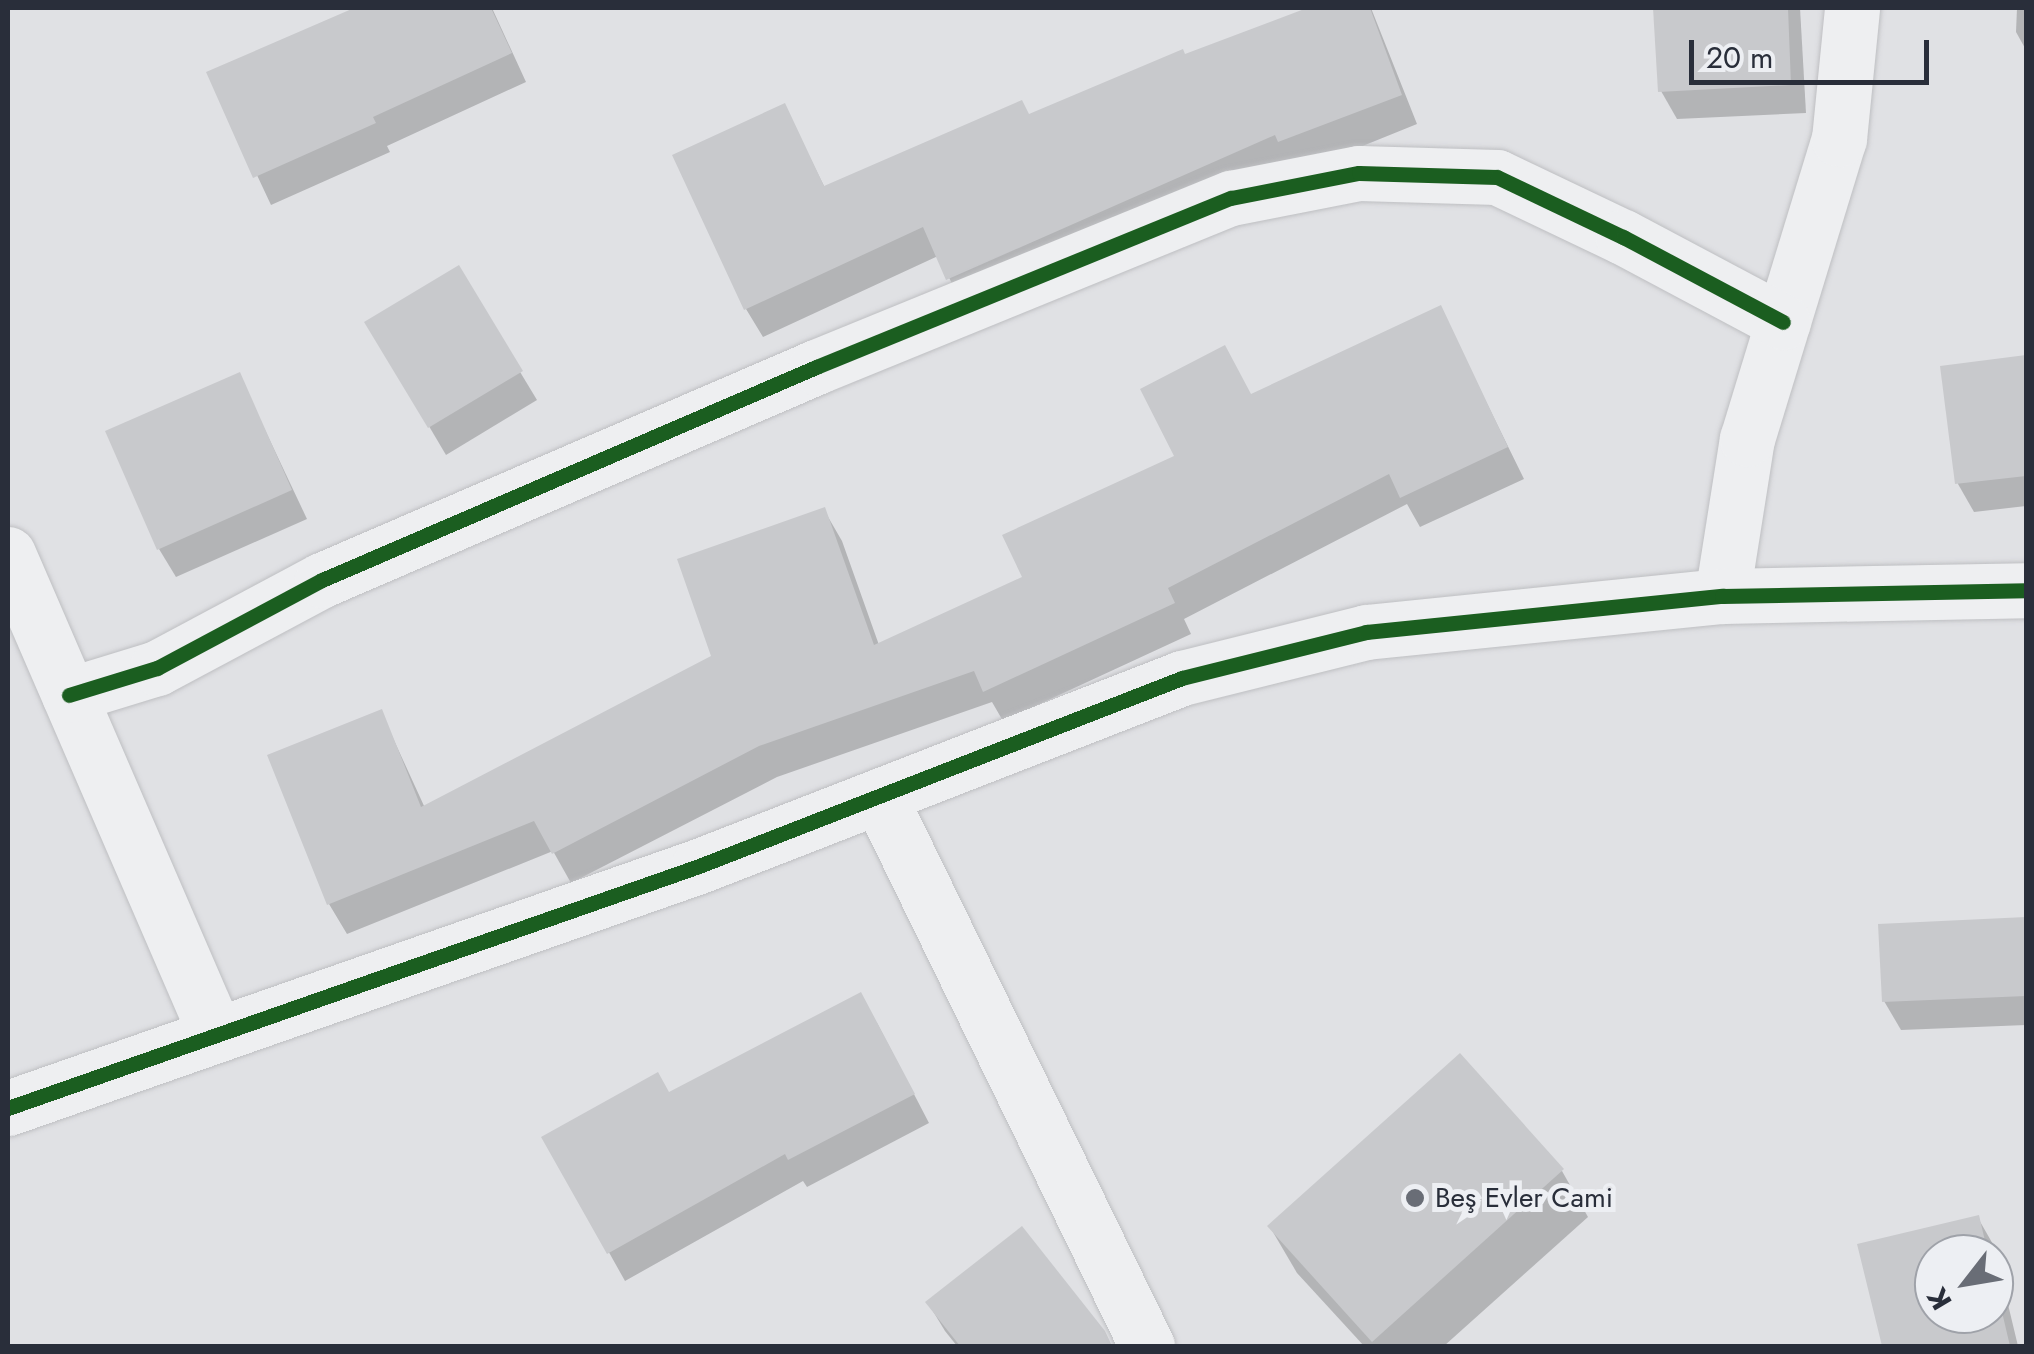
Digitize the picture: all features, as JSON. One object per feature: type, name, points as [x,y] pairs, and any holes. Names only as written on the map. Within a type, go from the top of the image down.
[{"type":"street","points":[[1722,596],[1747,439],[1839,139],[1852,8]]},
{"type":"street","points":[[69,695],[156,668],[322,580],[816,368],[1231,198],[1359,173],[1496,177],[1623,237],[1783,322]]},
{"type":"street","points":[[8,554],[216,1035]]},
{"type":"street","points":[[8,1108],[699,866],[1182,678],[1366,632],[1722,596],[2026,590]]},
{"type":"street","points":[[879,796],[1147,1346]]},
{"type":"building","points":[[354,8],[491,8],[512,53],[373,117],[376,123],[253,178],[206,72]]},
{"type":"building","points":[[1307,8],[1370,8],[1402,95],[1278,142],[1275,135],[946,280],[923,227],[744,310],[672,155],[785,103],[824,186],[1022,100],[1029,114],[1183,49],[1185,54]]},
{"type":"building","points":[[1653,8],[1788,8],[1791,85],[1658,92]]},
{"type":"building","points":[[459,265],[523,371],[428,428],[364,322]]},
{"type":"building","points":[[1441,305],[1508,447],[1400,498],[1389,474],[1168,588],[1175,603],[983,692],[974,671],[759,746],[552,854],[534,821],[327,905],[267,755],[382,709],[421,807],[711,656],[677,559],[825,507],[874,645],[1022,577],[1002,535],[1174,456],[1140,389],[1225,345],[1251,394]]},
{"type":"building","points":[[2026,355],[2026,476],[1955,484],[1940,366]]},
{"type":"building","points":[[240,372],[292,490],[157,550],[105,431]]},
{"type":"building","points":[[2026,917],[2026,996],[1882,1002],[1878,924]]},
{"type":"building","points":[[861,992],[915,1094],[788,1160],[785,1154],[607,1254],[541,1137],[658,1072],[669,1092]]},
{"type":"building","name":"Beş Evler Cami","points":[[1460,1053],[1564,1169],[1372,1342],[1267,1226]]},
{"type":"building","points":[[1979,1215],[1983,1234],[1914,1234],[1914,1334],[2007,1334],[2010,1346],[1882,1346],[1857,1244]]},
{"type":"building","points":[[1022,1226],[1105,1331],[1112,1346],[960,1346],[925,1302]]},
{"type":"cycle path","points":[[69,695],[157,668],[322,580],[816,367],[1231,198],[1359,173],[1497,177],[1623,237],[1783,322]]},
{"type":"cycle path","points":[[8,1108],[699,866],[1182,678],[1366,632],[1722,596],[2026,590]]},
{"type":"place","name":"Beş Evler Cami","points":[[1415,1198]]}]
